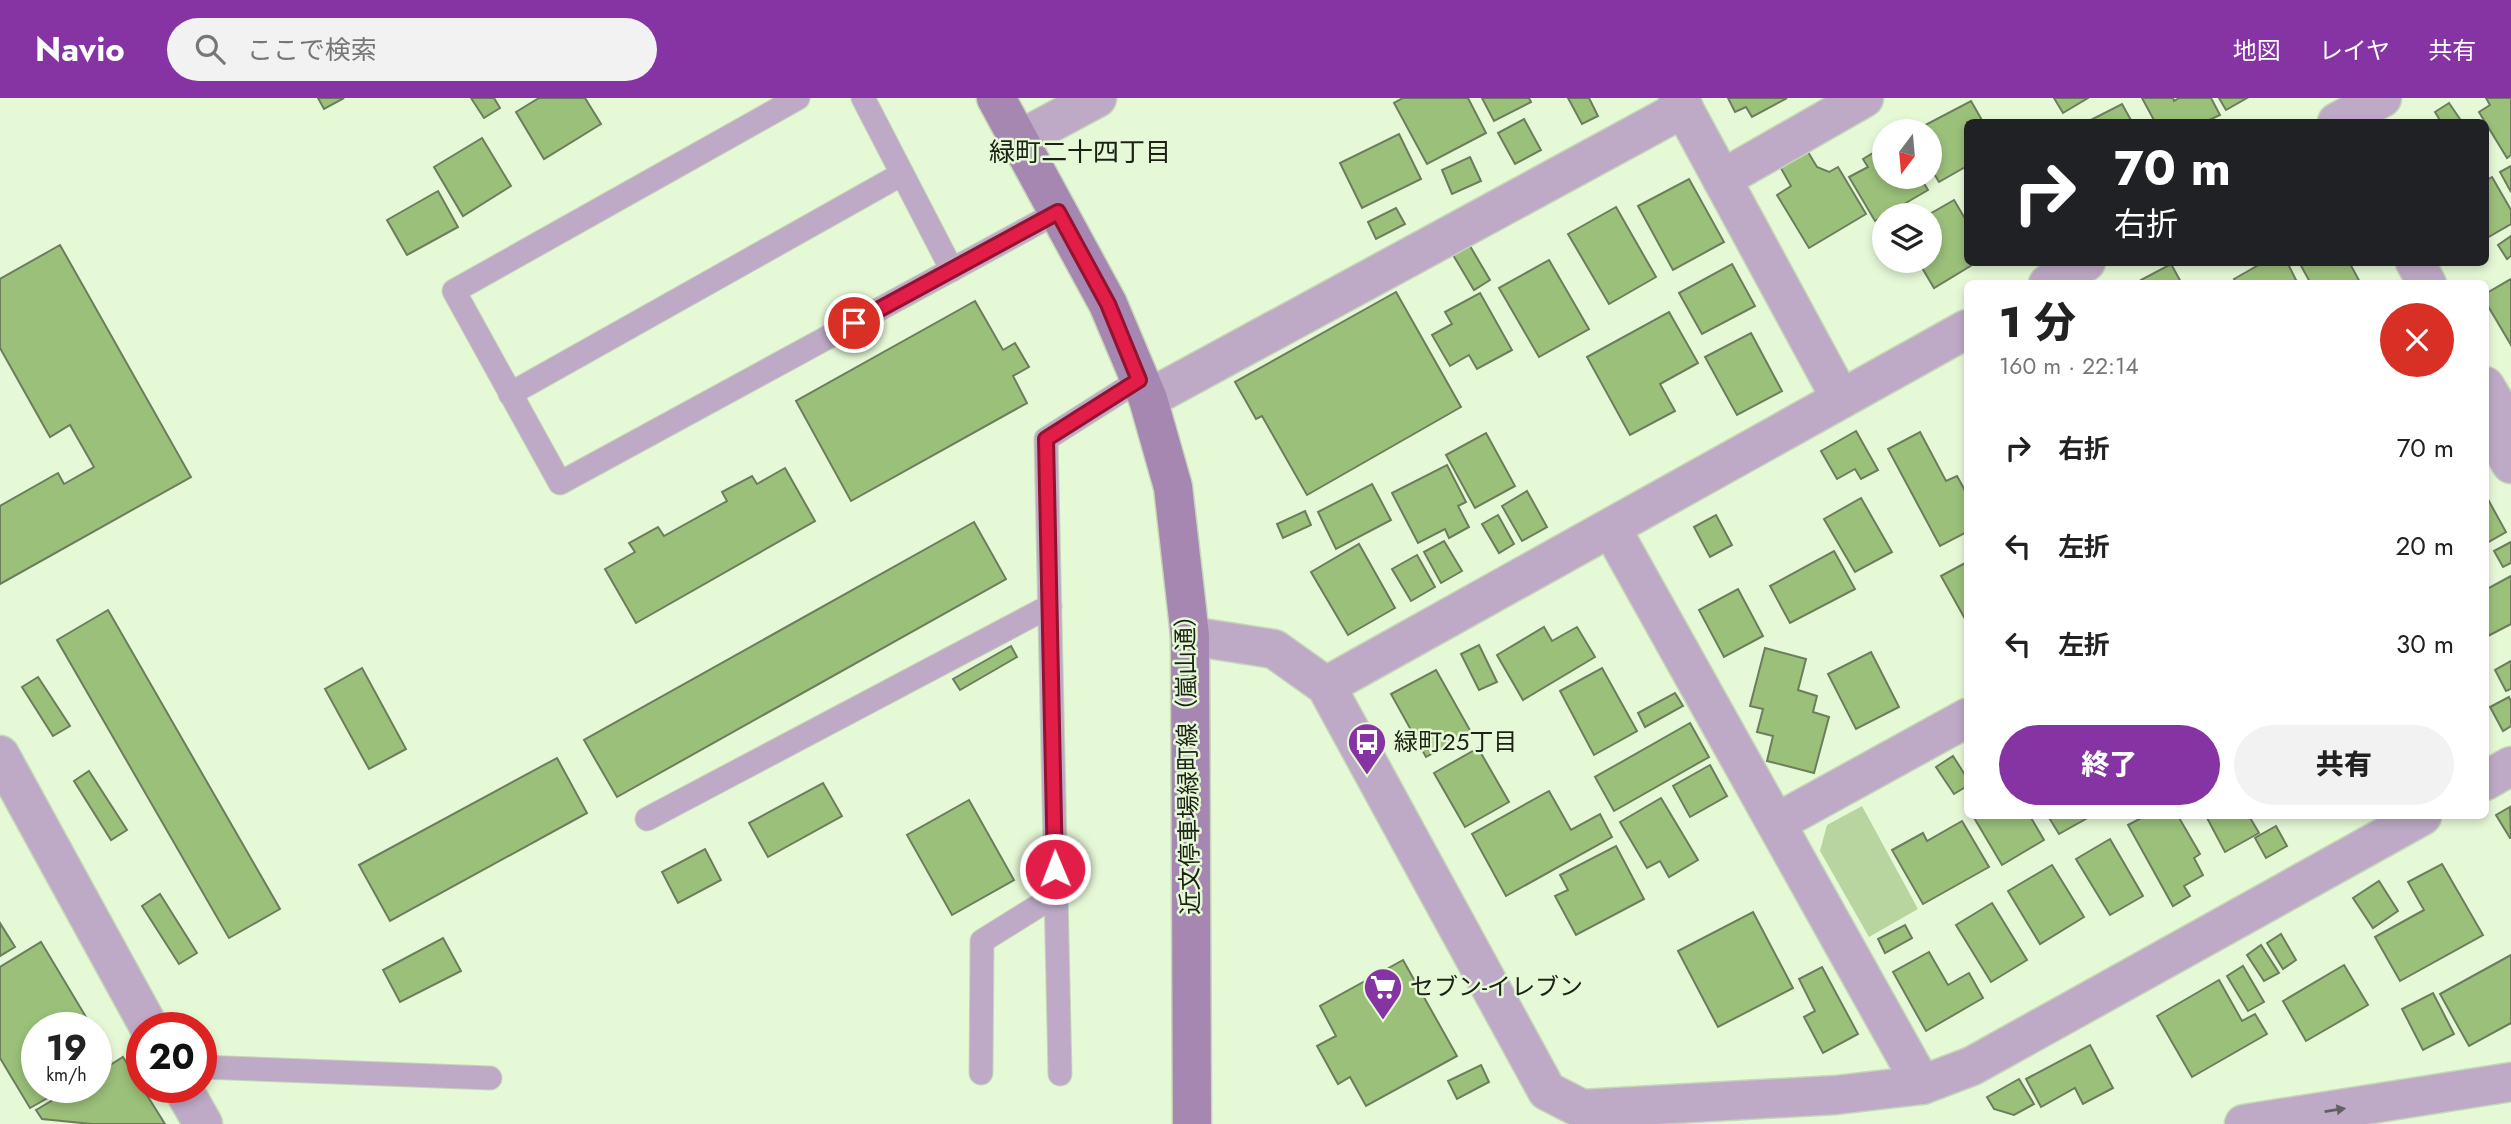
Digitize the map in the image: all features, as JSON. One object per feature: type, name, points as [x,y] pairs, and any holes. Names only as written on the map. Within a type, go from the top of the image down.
[{"type":"main road","name":"近文停車場緑町線（嵐山通）","points":[[996,98],[1108,304],[1143,389],[1173,487],[1190,636],[1192,1124]]},
{"type":"street","points":[[1019,140],[1097,98]]},
{"type":"street","points":[[1722,179],[1864,98]]},
{"type":"street","points":[[2322,98],[2334,119]]},
{"type":"street","points":[[2342,119],[2382,98]]},
{"type":"street","points":[[1143,389],[1681,103],[1841,399]]},
{"type":"street","points":[[2055,280],[2079,266]]},
{"type":"street","points":[[1326,686],[1964,331]]},
{"type":"street","points":[[2489,398],[2511,464]]},
{"type":"street","points":[[1611,528],[1922,1085]]},
{"type":"street","points":[[1190,636],[1273,649],[1326,686],[1547,1091],[1582,1109],[1836,1095],[1922,1085],[1972,1066],[2418,819]]},
{"type":"street","points":[[1776,823],[1964,720]]},
{"type":"street","points":[[0,755],[141,1012]]},
{"type":"street","points":[[2489,779],[2511,766]]},
{"type":"street","points":[[2244,1124],[2511,1082]]},
{"type":"street","points":[[191,1103],[202,1124]]},
{"type":"lane","points":[[798,98],[454,290],[559,483],[1058,212]]},
{"type":"lane","points":[[863,98],[952,270]]},
{"type":"lane","points":[[510,394],[902,174]]},
{"type":"lane","points":[[1060,1074],[1046,439],[1143,389]]},
{"type":"lane","points":[[647,819],[1050,606]]},
{"type":"lane","points":[[981,1073],[982,941],[1056,895]]},
{"type":"lane","points":[[217,1068],[490,1078]]},
{"type":"green space","points":[[1862,806],[1918,909],[1869,937],[1820,851],[1827,825]]},
{"type":"building","points":[[318,98],[344,98],[324,109]]},
{"type":"building","points":[[471,98],[494,98],[500,108],[484,118]]},
{"type":"building","points":[[539,98],[585,98],[601,124],[544,159],[516,112]]},
{"type":"building","points":[[1403,98],[1468,98],[1486,133],[1427,164],[1394,103]]},
{"type":"building","points":[[1482,98],[1529,98],[1531,102],[1494,121]]},
{"type":"building","points":[[1568,98],[1589,98],[1598,116],[1582,124]]},
{"type":"building","points":[[1728,98],[1787,98],[1752,117],[1746,107],[1735,112]]},
{"type":"building","points":[[2054,98],[2088,98],[2063,113]]},
{"type":"building","points":[[2142,98],[2173,98],[2174,101],[2179,98],[2211,98],[2220,115],[2211,119],[2153,119]]},
{"type":"building","points":[[2219,98],[2247,98],[2226,110]]},
{"type":"building","points":[[2486,98],[2511,98],[2511,155],[2507,158],[2489,128],[2489,119],[2483,119],[2479,112],[2490,105]]},
{"type":"building","points":[[1971,101],[1981,119],[1964,119],[1964,168],[1942,180],[1942,119],[1937,119]]},
{"type":"building","points":[[2449,103],[2460,119],[2439,119],[2435,112]]},
{"type":"building","points":[[2122,104],[2130,119],[2093,119]]},
{"type":"building","points":[[1524,119],[1541,150],[1515,164],[1498,133]]},
{"type":"building","points":[[1399,134],[1421,179],[1362,208],[1340,163]]},
{"type":"building","points":[[482,138],[511,186],[463,216],[434,167]]},
{"type":"building","points":[[1805,147],[1817,167],[1829,172],[1838,167],[1866,214],[1809,248],[1777,195],[1791,186],[1778,163]]},
{"type":"building","points":[[1872,154],[1872,189],[1928,190],[1906,203],[1872,203],[1872,216],[1849,177],[1868,167],[1863,159]]},
{"type":"building","points":[[1470,157],[1481,181],[1452,194],[1442,170]]},
{"type":"building","points":[[2511,166],[2511,192],[2500,172]]},
{"type":"building","points":[[2492,177],[2511,210],[2511,224],[2489,237],[2489,179]]},
{"type":"building","points":[[1689,179],[1724,242],[1673,270],[1638,206]]},
{"type":"building","points":[[438,191],[458,227],[407,255],[387,220]]},
{"type":"building","points":[[1954,200],[1964,217],[1964,266],[1970,266],[1934,288],[1925,273],[1942,273],[1942,207]]},
{"type":"building","points":[[1616,207],[1656,277],[1609,304],[1568,234]]},
{"type":"building","points":[[1396,208],[1405,224],[1376,239],[1368,222]]},
{"type":"building","points":[[2511,236],[2511,256],[2507,259],[2498,245]]},
{"type":"building","points":[[60,245],[191,477],[0,584],[0,506],[58,473],[64,484],[94,467],[70,425],[50,437],[0,348],[0,279]]},
{"type":"building","points":[[1470,246],[1490,280],[1474,290],[1453,255]]},
{"type":"building","points":[[1549,260],[1589,329],[1539,357],[1499,288]]},
{"type":"building","points":[[1732,264],[1755,306],[1702,334],[1679,293]]},
{"type":"building","points":[[2172,266],[2180,280],[2141,280]]},
{"type":"building","points":[[2257,266],[2289,266],[2296,280],[2235,280]]},
{"type":"building","points":[[2301,266],[2351,266],[2359,280],[2309,280]]},
{"type":"building","points":[[2511,279],[2511,345],[2489,308],[2489,292]]},
{"type":"building","points":[[1396,292],[1461,407],[1307,495],[1262,416],[1256,419],[1235,382]]},
{"type":"building","points":[[1480,293],[1512,350],[1477,369],[1469,355],[1450,366],[1432,335],[1452,324],[1445,312]]},
{"type":"building","points":[[975,301],[1003,350],[1015,343],[1029,367],[1013,376],[1027,403],[851,501],[796,401]]},
{"type":"building","points":[[1669,312],[1698,363],[1660,384],[1675,411],[1630,435],[1587,357]]},
{"type":"building","points":[[1751,333],[1782,391],[1737,415],[1705,357]]},
{"type":"building","points":[[1856,431],[1878,470],[1861,479],[1855,469],[1837,479],[1821,451]]},
{"type":"building","points":[[1920,432],[1946,481],[1957,476],[1964,489],[1964,534],[1940,546],[1888,449]]},
{"type":"building","points":[[1486,433],[1515,486],[1475,508],[1446,455]]},
{"type":"building","points":[[1447,465],[1466,502],[1458,506],[1469,527],[1449,538],[1445,529],[1418,543],[1392,493]]},
{"type":"building","points":[[785,468],[815,521],[636,623],[605,569],[635,552],[629,543],[658,527],[664,536],[727,501],[722,492],[752,476],[757,484]]},
{"type":"building","points":[[1372,484],[1391,520],[1336,549],[1318,512]]},
{"type":"building","points":[[1527,491],[1547,527],[1522,541],[1502,506]]},
{"type":"building","points":[[1861,498],[1892,552],[1855,572],[1824,519]]},
{"type":"building","points":[[2489,501],[2506,532],[2489,542]]},
{"type":"building","points":[[1305,511],[1311,525],[1283,538],[1277,524]]},
{"type":"building","points":[[1498,515],[1514,544],[1499,553],[1482,524]]},
{"type":"building","points":[[1716,515],[1732,545],[1710,557],[1694,527]]},
{"type":"building","points":[[974,522],[1006,579],[617,797],[584,740]]},
{"type":"building","points":[[1444,541],[1462,571],[1441,583],[1424,552]]},
{"type":"building","points":[[2511,542],[2511,563],[2503,567],[2494,551]]},
{"type":"building","points":[[1359,544],[1395,608],[1348,635],[1311,572]]},
{"type":"building","points":[[1834,551],[1855,589],[1790,623],[1770,586]]},
{"type":"building","points":[[1417,555],[1435,587],[1411,601],[1392,569]]},
{"type":"building","points":[[1964,564],[1964,617],[1941,576]]},
{"type":"building","points":[[2511,576],[2511,624],[2489,635],[2489,588]]},
{"type":"building","points":[[1738,589],[1763,636],[1724,657],[1699,610]]},
{"type":"building","points":[[108,610],[280,909],[229,938],[57,640]]},
{"type":"building","points":[[1544,627],[1552,641],[1577,627],[1595,657],[1523,700],[1497,655]]},
{"type":"building","points":[[1479,645],[1497,682],[1479,690],[1461,654]]},
{"type":"building","points":[[1011,646],[1017,657],[960,690],[953,679]]},
{"type":"building","points":[[1765,648],[1806,659],[1798,690],[1817,696],[1813,712],[1829,717],[1814,773],[1767,761],[1773,736],[1757,732],[1763,709],[1750,706]]},
{"type":"building","points":[[1871,652],[1899,707],[1856,729],[1828,674]]},
{"type":"building","points":[[2511,661],[2511,689],[2506,691],[2495,670]]},
{"type":"building","points":[[362,668],[406,749],[369,769],[325,689]]},
{"type":"building","points":[[1602,668],[1637,731],[1594,755],[1560,691]]},
{"type":"building","points":[[1436,670],[1471,732],[1426,757],[1391,694]]},
{"type":"building","points":[[38,677],[70,726],[53,736],[22,687]]},
{"type":"building","points":[[1675,693],[1683,706],[1645,727],[1638,713]]},
{"type":"building","points":[[2509,697],[2511,726],[2503,731],[2490,707]]},
{"type":"building","points":[[1690,723],[1709,757],[1614,811],[1595,777]]},
{"type":"building","points":[[1478,748],[1509,802],[1465,827],[1434,773]]},
{"type":"building","points":[[1953,756],[1964,773],[1964,788],[1954,794],[1936,767]]},
{"type":"building","points":[[557,758],[587,813],[390,921],[359,865]]},
{"type":"building","points":[[1710,765],[1727,796],[1690,817],[1673,786]]},
{"type":"building","points":[[89,771],[127,830],[111,840],[74,781]]},
{"type":"building","points":[[823,783],[842,816],[768,857],[749,823]]},
{"type":"building","points":[[1549,791],[1571,830],[1600,814],[1612,837],[1506,896],[1472,834]]},
{"type":"building","points":[[1661,798],[1698,860],[1669,877],[1660,861],[1647,868],[1620,822]]},
{"type":"building","points":[[969,800],[1014,880],[952,915],[907,835]]},
{"type":"building","points":[[2510,807],[2511,838],[2496,815]]},
{"type":"building","points":[[1975,819],[2032,819],[2044,840],[2002,865]]},
{"type":"building","points":[[2050,819],[2086,819],[2059,834]]},
{"type":"building","points":[[2139,819],[2180,819],[2200,854],[2194,858],[2203,875],[2184,886],[2190,896],[2173,906],[2128,825]]},
{"type":"building","points":[[2208,819],[2251,819],[2259,833],[2225,852]]},
{"type":"building","points":[[1962,821],[1989,867],[1923,904],[1892,850],[1923,833],[1927,841]]},
{"type":"building","points":[[2276,826],[2287,846],[2266,858],[2255,838]]},
{"type":"building","points":[[2110,839],[2143,896],[2110,915],[2076,859]]},
{"type":"building","points":[[1616,846],[1644,899],[1576,935],[1555,896],[1568,890],[1560,875]]},
{"type":"building","points":[[705,849],[721,880],[678,903],[662,872]]},
{"type":"building","points":[[2442,864],[2483,935],[2400,981],[2375,937],[2424,910],[2408,882]]},
{"type":"building","points":[[2052,865],[2084,917],[2040,944],[2008,891]]},
{"type":"building","points":[[2379,881],[2398,911],[2373,928],[2353,898]]},
{"type":"building","points":[[160,894],[197,953],[179,964],[142,906]]},
{"type":"building","points":[[1992,903],[2027,960],[1991,982],[1956,925]]},
{"type":"building","points":[[1753,912],[1793,988],[1718,1027],[1678,951]]},
{"type":"building","points":[[0,923],[15,947],[0,956]]},
{"type":"building","points":[[1905,925],[1912,938],[1885,953],[1878,939]]},
{"type":"building","points":[[2281,934],[2296,960],[2283,969],[2267,943]]},
{"type":"building","points":[[443,938],[461,971],[400,1002],[383,970]]},
{"type":"building","points":[[41,942],[83,1012],[21,1012],[21,1093],[0,1058],[0,967]]},
{"type":"building","points":[[2261,945],[2279,973],[2264,981],[2247,955]]},
{"type":"building","points":[[1929,952],[1948,985],[1969,973],[1983,998],[1926,1031],[1893,972]]},
{"type":"building","points":[[2511,955],[2511,1023],[2469,1046],[2440,994]]},
{"type":"building","name":"セブン-イレブン","points":[[1403,960],[1457,1056],[1366,1106],[1350,1077],[1338,1084],[1317,1046],[1336,1036],[1320,1006]]},
{"type":"building","points":[[2344,965],[2368,1005],[2306,1041],[2283,1001]]},
{"type":"building","points":[[2243,966],[2264,1002],[2248,1011],[2227,976]]},
{"type":"building","points":[[1822,967],[1858,1034],[1823,1053],[1804,1017],[1815,1011],[1799,979]]},
{"type":"building","points":[[2219,980],[2242,1021],[2255,1014],[2267,1034],[2192,1077],[2157,1016]]},
{"type":"building","points":[[2433,993],[2454,1034],[2423,1050],[2402,1009]]},
{"type":"building","points":[[2090,1045],[2113,1088],[2083,1104],[2075,1088],[2041,1107],[2026,1079]]},
{"type":"building","points":[[123,1057],[126,1062],[126,1103],[152,1103],[165,1124],[92,1124],[42,1119],[36,1110],[48,1103],[112,1103],[112,1064]]},
{"type":"building","points":[[1481,1065],[1489,1082],[1457,1099],[1448,1081]]},
{"type":"building","points":[[2019,1079],[2034,1104],[2014,1115],[1994,1109],[1987,1097]]},
{"type":"place","name":"緑町25丁目","points":[[1367,776]]},
{"type":"place","name":"セブン-イレブン","points":[[1383,1021]]},
{"type":"district","name":"緑町二十四丁目","points":[[1080,152]]},
{"type":"route","points":[[854,323],[1058,212],[1108,304],[1139,380],[1046,439],[1055,869]]}]
